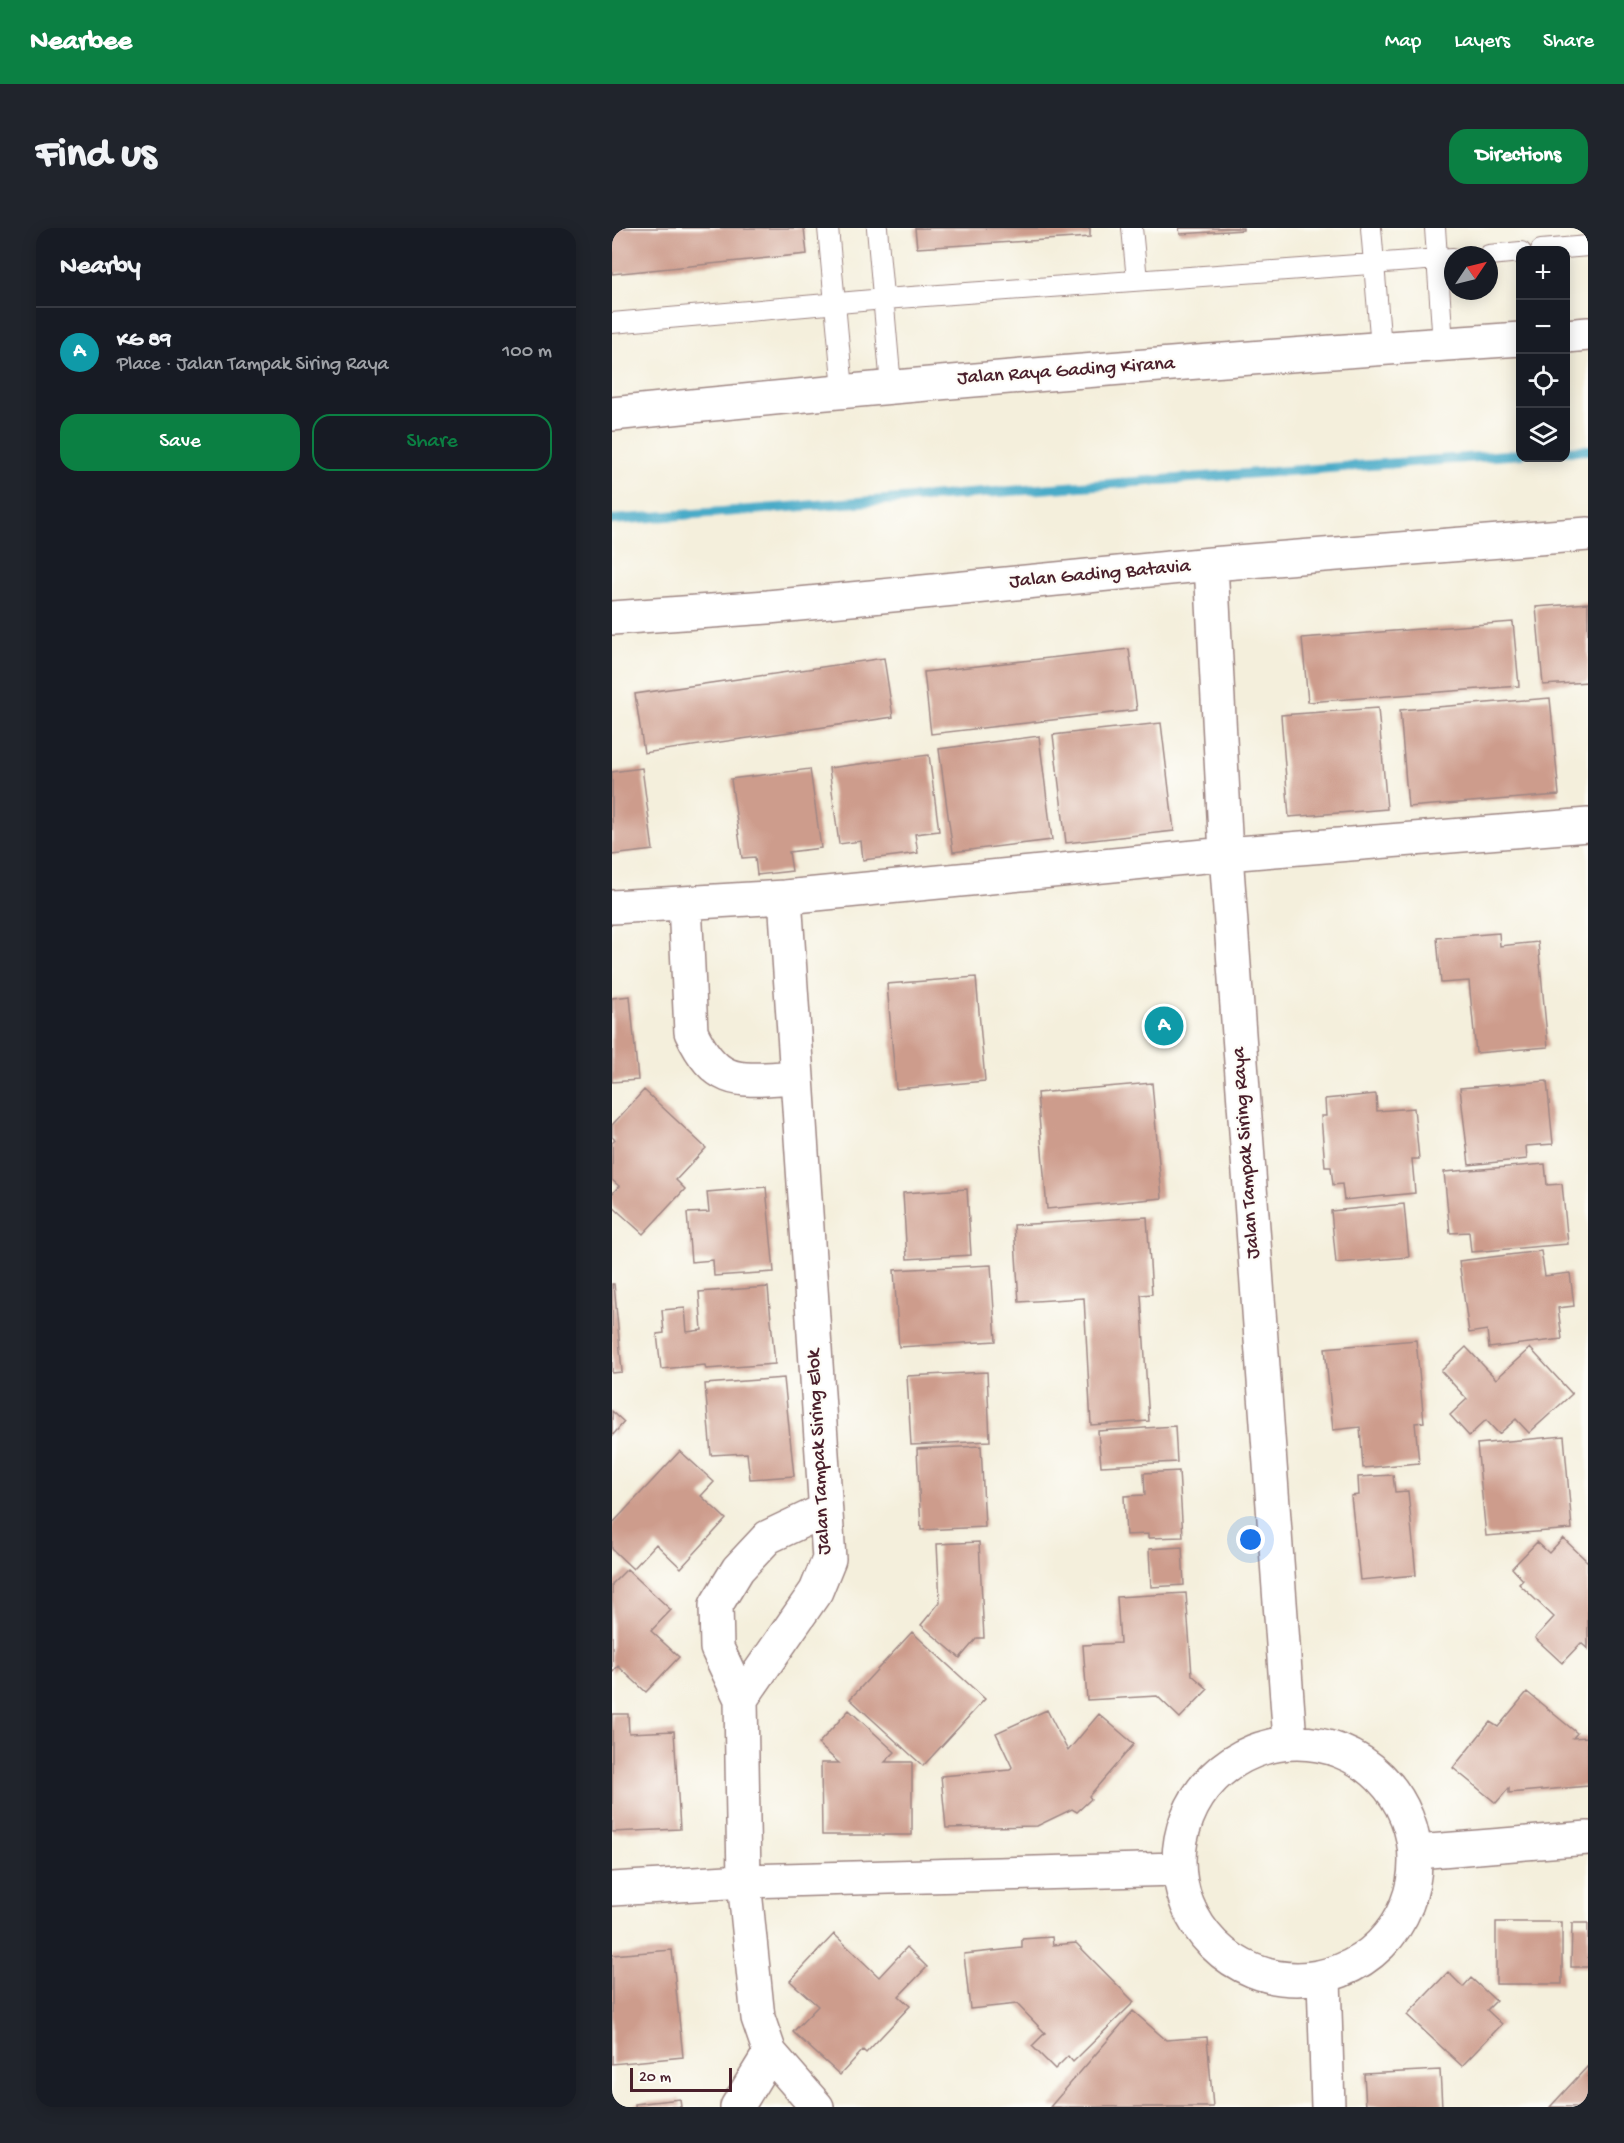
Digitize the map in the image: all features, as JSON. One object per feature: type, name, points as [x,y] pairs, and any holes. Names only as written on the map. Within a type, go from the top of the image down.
[{"type":"street","points":[[1570,336],[1588,334]]},
{"type":"street","name":"Jalan Raya Gading Kirana","points":[[612,414],[891,386],[1381,347],[1516,339]]},
{"type":"street","name":"Jalan Gading Batavia","points":[[612,618],[768,607],[1211,564],[1588,534]]},
{"type":"street","name":"Jalan Tampak Siring Raya","points":[[1211,564],[1226,854],[1290,1741]]},
{"type":"street","points":[[612,907],[785,897],[1226,854],[1588,825]]},
{"type":"street","name":"Jalan Tampak Siring Elok","points":[[741,1699],[816,1591],[829,1559],[785,897]]},
{"type":"street","points":[[685,903],[691,1032],[700,1050],[716,1070],[738,1080],[796,1077]]},
{"type":"street","points":[[817,2107],[770,2053],[758,2018],[744,1881],[741,1699],[717,1648],[716,1605],[738,1569],[768,1537],[825,1510]]},
{"type":"street","points":[[1290,1741],[1350,1754],[1396,1794],[1417,1852],[1412,1895],[1394,1933],[1363,1962],[1324,1979],[1256,1974],[1201,1933],[1177,1869],[1189,1808],[1230,1761],[1290,1741]]},
{"type":"street","points":[[1417,1852],[1588,1838]]},
{"type":"street","points":[[612,1889],[744,1881],[1177,1869]]},
{"type":"street","points":[[1324,1979],[1328,2107]]},
{"type":"street","points":[[737,2107],[770,2053]]},
{"type":"lane","points":[[828,228],[843,390]]},
{"type":"lane","points":[[877,228],[891,386]]},
{"type":"lane","points":[[1132,228],[1137,280]]},
{"type":"lane","points":[[1371,228],[1381,347]]},
{"type":"lane","points":[[1435,228],[1444,256]]},
{"type":"lane","points":[[1570,248],[1588,246]]},
{"type":"lane","points":[[1498,254],[1516,252]]},
{"type":"lane","points":[[612,323],[884,299],[1444,259]]},
{"type":"lane","points":[[1443,344],[1444,300]]},
{"type":"building","points":[[612,228],[804,228],[807,254],[612,274]]},
{"type":"building","points":[[915,228],[1090,228],[1090,237],[917,248]]},
{"type":"building","points":[[1179,228],[1243,228],[1243,230],[1180,234]]},
{"type":"building","points":[[1588,603],[1588,682],[1543,685],[1536,607]]},
{"type":"building","points":[[1513,622],[1519,686],[1308,702],[1302,638]]},
{"type":"building","points":[[1129,649],[1137,710],[931,734],[924,672]]},
{"type":"building","points":[[884,658],[893,717],[644,753],[635,694]]},
{"type":"building","points":[[1550,698],[1559,795],[1408,807],[1400,710]]},
{"type":"building","points":[[1378,708],[1387,809],[1289,817],[1281,715]]},
{"type":"building","points":[[1161,723],[1174,831],[1066,843],[1053,735]]},
{"type":"building","points":[[1039,736],[1052,840],[953,852],[939,749]]},
{"type":"building","points":[[929,755],[939,831],[915,834],[918,853],[863,860],[861,841],[839,844],[829,768]]},
{"type":"building","points":[[642,768],[653,850],[612,855],[612,772]]},
{"type":"building","points":[[810,769],[821,848],[789,852],[792,871],[757,875],[755,857],[742,858],[731,779]]},
{"type":"building","points":[[1499,933],[1500,946],[1538,942],[1548,1047],[1476,1053],[1469,981],[1441,983],[1437,938]]},
{"type":"building","points":[[976,977],[985,1081],[896,1089],[887,984]]},
{"type":"building","points":[[630,996],[638,1080],[612,1082],[612,998]]},
{"type":"building","points":[[1171,1016],[1173,1034],[1155,1036],[1154,1017]]},
{"type":"building","points":[[1547,1081],[1553,1144],[1526,1146],[1527,1159],[1469,1165],[1460,1088]]},
{"type":"building","points":[[1152,1083],[1162,1198],[1047,1209],[1037,1093]]},
{"type":"building","points":[[644,1090],[706,1148],[676,1180],[685,1189],[643,1234],[612,1206],[612,1194],[619,1186],[612,1180],[612,1143],[615,1140],[612,1137],[612,1125]]},
{"type":"building","points":[[1376,1094],[1377,1111],[1414,1108],[1419,1159],[1412,1159],[1415,1193],[1344,1200],[1342,1184],[1333,1185],[1331,1167],[1325,1167],[1321,1116],[1326,1116],[1325,1099]]},
{"type":"building","points":[[1545,1164],[1547,1185],[1562,1184],[1568,1244],[1471,1252],[1469,1232],[1450,1233],[1444,1172]]},
{"type":"building","points":[[766,1187],[774,1272],[714,1276],[713,1260],[691,1262],[687,1213],[709,1212],[707,1192]]},
{"type":"building","points":[[967,1189],[971,1255],[907,1259],[903,1193]]},
{"type":"building","points":[[1404,1204],[1409,1257],[1336,1263],[1331,1211]]},
{"type":"building","points":[[1147,1217],[1152,1294],[1141,1295],[1149,1421],[1091,1425],[1084,1298],[1019,1302],[1014,1225]]},
{"type":"building","points":[[1541,1251],[1545,1276],[1570,1273],[1574,1306],[1558,1308],[1562,1339],[1489,1348],[1487,1330],[1469,1333],[1459,1261]]},
{"type":"building","points":[[991,1265],[996,1341],[899,1347],[894,1270]]},
{"type":"building","points":[[612,1284],[614,1284],[622,1372],[612,1373]]},
{"type":"building","points":[[768,1287],[775,1364],[706,1369],[705,1365],[661,1369],[657,1334],[664,1333],[662,1310],[685,1308],[687,1332],[702,1330],[699,1292]]},
{"type":"building","points":[[1416,1340],[1424,1422],[1415,1423],[1419,1463],[1363,1468],[1360,1427],[1333,1430],[1325,1348]]},
{"type":"building","points":[[1466,1347],[1496,1379],[1530,1348],[1572,1394],[1529,1433],[1516,1419],[1499,1434],[1486,1420],[1469,1436],[1450,1415],[1467,1399],[1441,1371]]},
{"type":"building","points":[[987,1372],[990,1441],[911,1445],[907,1376]]},
{"type":"building","points":[[784,1378],[794,1476],[750,1479],[747,1453],[711,1455],[705,1384]]},
{"type":"building","points":[[612,1411],[624,1422],[612,1436]]},
{"type":"building","points":[[1175,1426],[1177,1462],[1101,1466],[1098,1431]]},
{"type":"building","points":[[1564,1436],[1572,1529],[1486,1536],[1477,1444]]},
{"type":"building","points":[[981,1446],[985,1527],[921,1530],[917,1449]]},
{"type":"building","points":[[680,1451],[714,1482],[701,1496],[726,1519],[681,1568],[656,1544],[633,1569],[612,1549],[612,1524]]},
{"type":"building","points":[[1179,1471],[1183,1537],[1148,1538],[1148,1534],[1126,1535],[1124,1496],[1145,1495],[1144,1473]]},
{"type":"building","points":[[1393,1475],[1395,1492],[1408,1491],[1416,1575],[1360,1580],[1351,1496],[1359,1495],[1358,1477]]},
{"type":"building","points":[[1563,1538],[1588,1562],[1588,1649],[1581,1643],[1562,1663],[1535,1638],[1554,1617],[1519,1584],[1523,1580],[1512,1568],[1537,1542],[1549,1553]]},
{"type":"building","points":[[979,1542],[984,1638],[977,1638],[960,1658],[921,1625],[940,1602],[937,1544]]},
{"type":"building","points":[[1182,1547],[1184,1585],[1151,1587],[1149,1549]]},
{"type":"building","points":[[627,1569],[671,1610],[651,1631],[679,1657],[646,1692],[618,1666],[612,1673],[612,1584]]},
{"type":"building","points":[[1186,1593],[1192,1675],[1208,1689],[1180,1718],[1157,1696],[1087,1700],[1083,1645],[1120,1643],[1117,1597]]},
{"type":"building","points":[[912,1632],[985,1699],[923,1766],[850,1699]]},
{"type":"building","points":[[1527,1692],[1577,1733],[1573,1738],[1588,1737],[1588,1786],[1509,1793],[1509,1788],[1496,1803],[1453,1768],[1490,1722],[1498,1727]]},
{"type":"building","points":[[849,1710],[895,1752],[885,1762],[912,1762],[912,1835],[822,1835],[821,1763],[839,1763],[818,1744]]},
{"type":"building","points":[[1047,1710],[1068,1751],[1099,1714],[1134,1744],[1089,1796],[1091,1799],[1077,1812],[1072,1809],[1037,1826],[946,1828],[941,1776],[1010,1770],[1012,1767],[996,1733]]},
{"type":"building","points":[[612,1714],[628,1714],[629,1733],[674,1731],[680,1829],[612,1832]]},
{"type":"building","points":[[1496,1922],[1562,1922],[1562,1984],[1496,1984]]},
{"type":"building","points":[[1572,1923],[1588,1923],[1588,1967],[1571,1967]]},
{"type":"building","points":[[834,1934],[879,1977],[907,1947],[927,1967],[899,1996],[910,2006],[866,2053],[863,2050],[840,2075],[793,2032],[818,2006],[790,1981]]},
{"type":"building","points":[[1052,1937],[1053,1945],[1076,1943],[1134,2002],[1073,2062],[1068,2056],[1055,2069],[1032,2046],[1045,2033],[1017,2004],[970,2009],[964,1954],[1022,1948],[1022,1939]]},
{"type":"building","points":[[672,1950],[683,2057],[612,2064],[612,1955]]},
{"type":"building","points":[[1448,1972],[1463,1987],[1471,1978],[1496,2001],[1487,2010],[1502,2024],[1462,2066],[1407,2015]]},
{"type":"building","points":[[1133,2011],[1166,2040],[1207,2037],[1213,2107],[1050,2107]]},
{"type":"building","points":[[1588,2066],[1588,2107],[1550,2107]]},
{"type":"building","points":[[1440,2070],[1442,2107],[1366,2107],[1364,2074]]},
{"type":"building","points":[[680,2099],[681,2107],[635,2107],[635,2104]]},
{"type":"waterway","points":[[1570,451],[1588,450]]},
{"type":"waterway","points":[[612,520],[1516,454]]},
{"type":"place","name":"KG 89","points":[[1164,1026]]}]
